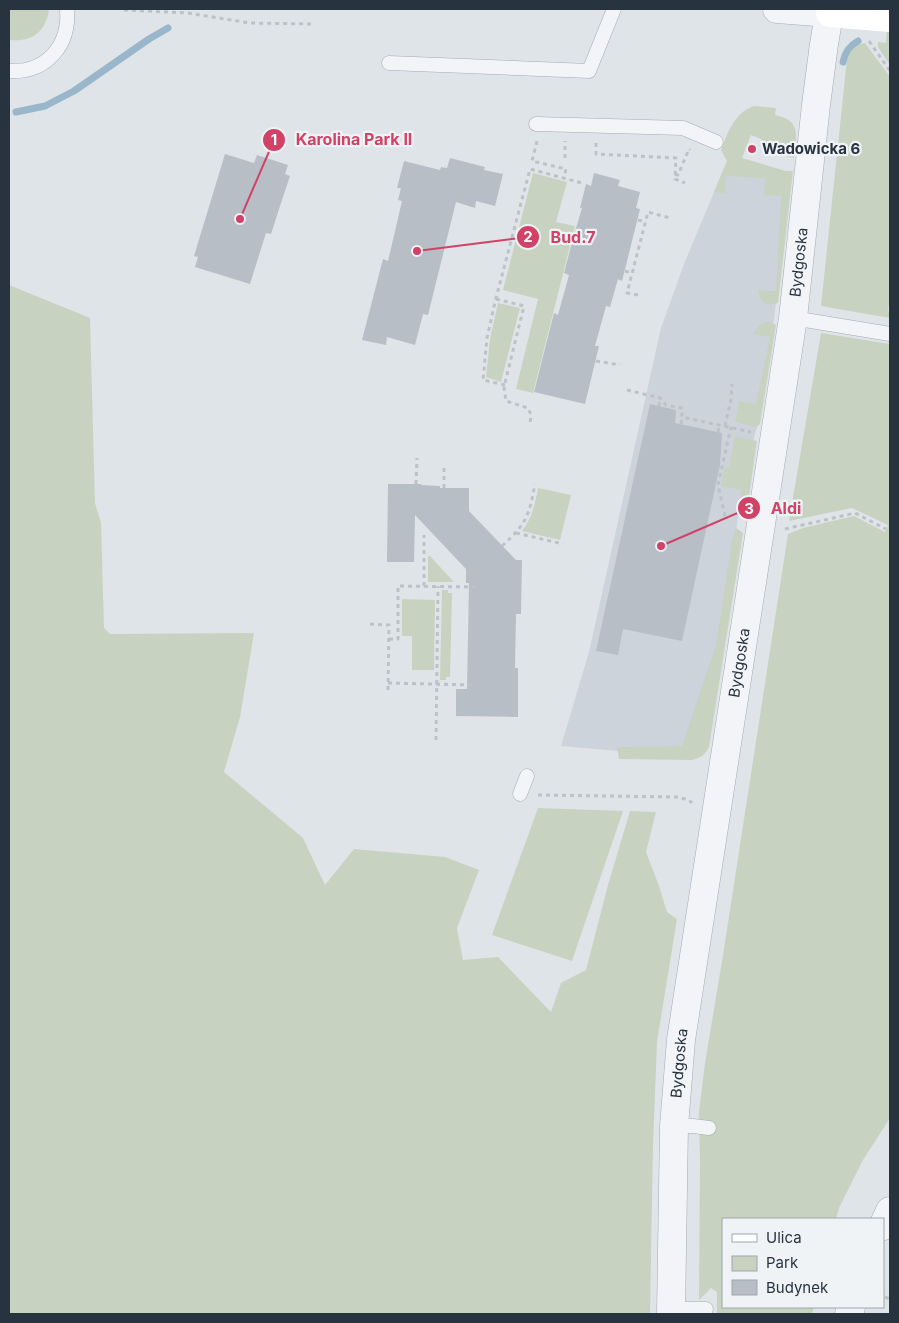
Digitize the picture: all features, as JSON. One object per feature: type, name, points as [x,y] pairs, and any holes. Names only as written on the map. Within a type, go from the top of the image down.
[{"type":"street","points":[[777,9],[830,11],[890,18]]},
{"type":"street","name":"Bydgoska","points":[[672,1312],[674,1126],[681,1040],[793,318],[816,105],[830,11]]},
{"type":"street","points":[[884,1224],[890,1211]]},
{"type":"lane","points":[[9,71],[31,69],[42,64],[52,55],[66,33],[67,9]]},
{"type":"lane","points":[[388,64],[589,70],[614,9]]},
{"type":"lane","points":[[536,124],[683,128],[716,142]]},
{"type":"lane","points":[[793,318],[890,334]]},
{"type":"lane","points":[[520,794],[527,776]]},
{"type":"lane","points":[[674,1126],[709,1128]]},
{"type":"lane","points":[[672,1312],[706,1309]]},
{"type":"path","points":[[124,10],[188,13],[250,23],[310,24]]},
{"type":"path","points":[[869,36],[869,41],[890,71]]},
{"type":"path","points":[[596,126],[596,154],[676,158],[675,179],[685,183]]},
{"type":"path","points":[[675,174],[678,175],[689,149],[698,153]]},
{"type":"path","points":[[535,161],[566,169],[564,178]]},
{"type":"path","points":[[504,385],[483,380],[487,338],[530,169],[582,183]]},
{"type":"path","points":[[638,295],[627,292],[648,212],[670,218]]},
{"type":"path","points":[[638,220],[646,222]]},
{"type":"path","points":[[625,271],[632,273]]},
{"type":"path","points":[[496,299],[524,306],[504,385],[504,396],[506,401],[528,408],[531,415],[530,424]]},
{"type":"path","points":[[596,361],[620,365]]},
{"type":"path","points":[[725,426],[732,384]]},
{"type":"path","points":[[627,390],[660,398],[666,405],[682,408],[681,424]]},
{"type":"path","points":[[659,406],[660,398]]},
{"type":"path","points":[[682,417],[754,432]]},
{"type":"path","points":[[718,432],[720,425]]},
{"type":"path","points":[[725,516],[718,485],[724,450],[731,428]]},
{"type":"path","points":[[416,484],[417,458]]},
{"type":"path","points":[[444,464],[444,488]]},
{"type":"path","points":[[502,546],[516,533],[524,522],[530,510],[535,484]]},
{"type":"path","points":[[780,530],[854,513],[886,529]]},
{"type":"path","points":[[516,533],[562,544]]},
{"type":"path","points":[[424,536],[424,586]]},
{"type":"path","points":[[388,639],[398,639],[398,586],[476,587]]},
{"type":"path","points":[[436,740],[438,586]]},
{"type":"path","points":[[370,624],[389,625],[388,690]]},
{"type":"path","points":[[388,683],[472,685]]},
{"type":"path","points":[[520,794],[677,798],[689,800],[694,805]]},
{"type":"path","points":[[885,1297],[890,1299]]},
{"type":"shaded area","points":[[727,161],[790,180],[772,336],[757,427],[745,473],[715,663],[694,750],[629,752],[561,746],[589,652],[661,328],[684,264]]},
{"type":"green space","points":[[9,9],[49,9],[45,24],[37,34],[25,39],[10,40]]},
{"type":"green space","points":[[887,29],[890,29],[890,65],[878,47],[878,42],[886,43]]},
{"type":"green space","points":[[865,43],[890,77],[890,293],[888,311],[890,312],[890,318],[821,306],[847,59],[853,48]]},
{"type":"green space","points":[[754,106],[776,108],[775,115],[791,122],[796,131],[794,158],[781,155],[761,139],[751,135],[742,158],[786,171],[793,171],[778,303],[774,304],[764,302],[760,298],[758,290],[776,291],[781,196],[764,195],[765,178],[726,176],[725,193],[714,192],[727,161],[721,150],[729,130],[741,113]]},
{"type":"green space","points":[[533,173],[567,182],[556,222],[575,226],[533,393],[516,389],[538,299],[503,290]]},
{"type":"green space","points":[[9,285],[90,318],[95,503],[101,523],[104,628],[110,634],[254,633],[240,717],[224,772],[303,838],[325,885],[354,849],[445,857],[479,870],[457,928],[463,960],[498,957],[551,1012],[561,983],[586,970],[630,811],[656,812],[646,852],[667,912],[677,919],[657,1042],[650,1314],[9,1314]]},
{"type":"green space","points":[[498,303],[520,308],[501,382],[486,377],[490,339]]},
{"type":"green space","points":[[765,322],[776,325],[760,424],[756,427],[735,422],[739,401],[756,404],[770,337],[753,334],[759,325]]},
{"type":"green space","points":[[821,333],[890,344],[890,1118],[863,1160],[839,1208],[836,1218],[722,1218],[722,1308],[814,1308],[812,1314],[717,1314],[717,1292],[711,1288],[699,1300],[699,1112],[705,1063],[788,534],[803,528],[854,516],[885,532],[888,525],[852,508],[789,521]]},
{"type":"green space","points":[[735,436],[757,441],[749,496],[740,502],[741,490],[721,486],[725,467],[729,467]]},
{"type":"green space","points":[[538,488],[571,495],[560,540],[522,531],[531,516]]},
{"type":"green space","points":[[736,528],[743,533],[709,747],[702,756],[692,760],[619,759],[617,747],[682,746],[716,645],[732,540]]},
{"type":"green space","points":[[428,556],[430,556],[454,582],[428,582]]},
{"type":"green space","points":[[442,590],[448,590],[448,593],[452,593],[450,677],[446,677],[446,680],[440,680]]},
{"type":"green space","points":[[402,599],[435,600],[434,670],[412,670],[412,636],[402,636]]},
{"type":"green space","points":[[538,808],[623,811],[572,961],[492,935]]},
{"type":"building","points":[[225,154],[254,163],[257,155],[288,165],[285,174],[290,176],[271,234],[266,233],[250,284],[195,267],[198,257],[194,256]]},
{"type":"building","points":[[450,158],[485,167],[484,170],[503,174],[495,206],[476,201],[475,208],[456,202],[428,315],[423,314],[415,345],[387,337],[386,345],[362,340],[383,259],[388,261],[396,227],[402,201],[398,200],[401,188],[397,188],[404,161],[440,170],[441,167],[447,168]]},
{"type":"building","points":[[594,173],[620,180],[618,186],[640,192],[636,208],[640,209],[622,281],[618,279],[610,307],[606,306],[595,346],[599,346],[585,404],[534,392],[554,313],[558,315],[569,275],[564,273],[582,208],[580,208],[586,184],[591,186]]},
{"type":"building","points":[[650,404],[676,410],[675,423],[722,433],[720,465],[682,641],[623,629],[618,655],[596,651]]},
{"type":"building","points":[[388,484],[421,484],[440,486],[440,488],[469,488],[469,511],[516,560],[522,560],[521,614],[516,614],[515,668],[518,668],[518,717],[456,716],[456,689],[467,689],[469,583],[466,583],[466,569],[415,515],[414,562],[387,562]]},
{"type":"waterway","points":[[16,112],[45,106],[74,91],[168,28]]},
{"type":"waterway","points":[[843,62],[848,50],[858,41]]},
{"type":"place","name":"Wadowicka 6","points":[[752,149]]},
{"type":"place","name":"Karolina Park II","points":[[240,219]]},
{"type":"place","name":"Bud.7","points":[[417,251]]},
{"type":"place","name":"Aldi","points":[[661,546]]}]
